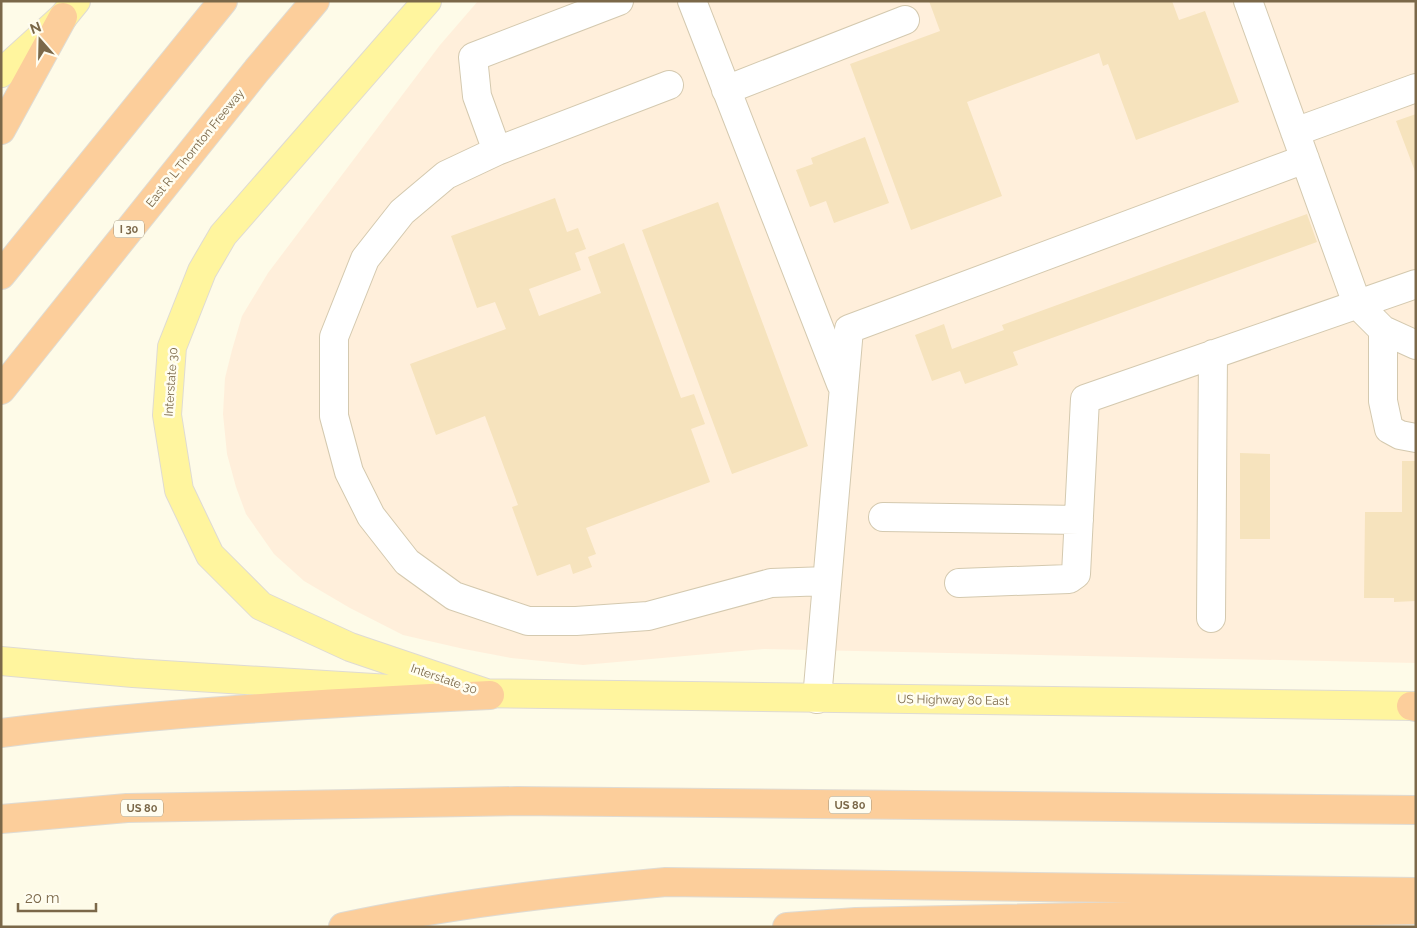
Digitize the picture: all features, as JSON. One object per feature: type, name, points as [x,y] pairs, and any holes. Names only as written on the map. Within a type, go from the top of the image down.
[{"type":"highway","points":[[1,275],[223,1]]},
{"type":"highway","name":"East R L Thornton Freeway","points":[[1,390],[257,70],[315,1]]},
{"type":"highway","points":[[1,130],[70,9]]},
{"type":"highway","points":[[1,733],[132,718],[314,704],[490,695]]},
{"type":"highway","name":"US 80","points":[[1,819],[127,808],[517,801],[1416,810]]},
{"type":"highway","points":[[343,927],[384,918],[478,903],[567,891],[666,882],[1416,892]]},
{"type":"highway","points":[[787,927],[856,922],[1416,910]]},
{"type":"main road","name":"Interstate 30","points":[[427,1],[223,235],[202,271],[172,347],[167,415],[179,490],[210,556],[261,606],[350,647],[490,695]]},
{"type":"main road","points":[[1,73],[70,9]]},
{"type":"main road","name":"US Highway 80 East","points":[[1,661],[133,673],[490,695],[1414,706]]},
{"type":"lane","points":[[497,151],[477,96],[473,57],[619,1]]},
{"type":"lane","points":[[692,1],[844,390]]},
{"type":"lane","points":[[1248,1],[1357,304],[1383,330],[1416,345]]},
{"type":"lane","points":[[726,90],[906,20]]},
{"type":"lane","points":[[669,85],[497,151],[446,175],[402,212],[365,259],[334,337],[334,416],[348,472],[371,516],[407,562],[454,596],[528,621],[576,621],[648,616],[771,584],[827,581]]},
{"type":"lane","points":[[1295,132],[1416,88]]},
{"type":"lane","points":[[817,699],[849,330],[1305,159]]},
{"type":"lane","points":[[959,584],[1069,579],[1076,574],[1086,399],[1416,284]]},
{"type":"lane","points":[[1383,330],[1383,401],[1389,428],[1400,435],[1416,438]]},
{"type":"lane","points":[[1211,618],[1213,354]]},
{"type":"lane","points":[[883,517],[1079,520]]},
{"type":"shaded area","points":[[478,1],[1416,1],[1416,663],[764,649],[583,665],[511,658],[403,635],[350,608],[304,581],[274,554],[246,514],[227,454],[223,414],[225,378],[242,316],[268,273],[440,45]]},
{"type":"building","points":[[929,1],[1172,1],[1179,20],[1205,11],[1239,102],[1136,140],[1108,64],[1103,66],[1099,53],[967,102],[1002,196],[911,230],[850,64],[940,31]]},
{"type":"building","points":[[1416,114],[1416,174],[1396,121]]},
{"type":"building","points":[[865,137],[889,203],[834,223],[826,201],[810,207],[796,170],[813,164],[811,158]]},
{"type":"building","points":[[555,198],[567,232],[578,228],[586,249],[575,253],[581,270],[529,289],[539,316],[601,293],[588,257],[624,243],[681,398],[694,394],[705,424],[691,429],[710,482],[586,528],[596,554],[588,557],[592,567],[573,574],[570,564],[537,576],[512,507],[518,505],[485,416],[436,435],[410,364],[506,329],[495,302],[477,308],[451,236]]},
{"type":"building","points":[[718,202],[808,446],[732,474],[642,230]]},
{"type":"building","points":[[1307,214],[1317,242],[1013,352],[1018,365],[965,384],[960,371],[932,381],[915,335],[944,324],[952,349],[1004,330],[1002,325]]},
{"type":"building","points":[[1240,453],[1270,454],[1270,539],[1240,539]]},
{"type":"building","points":[[1402,461],[1416,461],[1416,601],[1394,602],[1394,598],[1364,598],[1365,512],[1402,512]]}]
